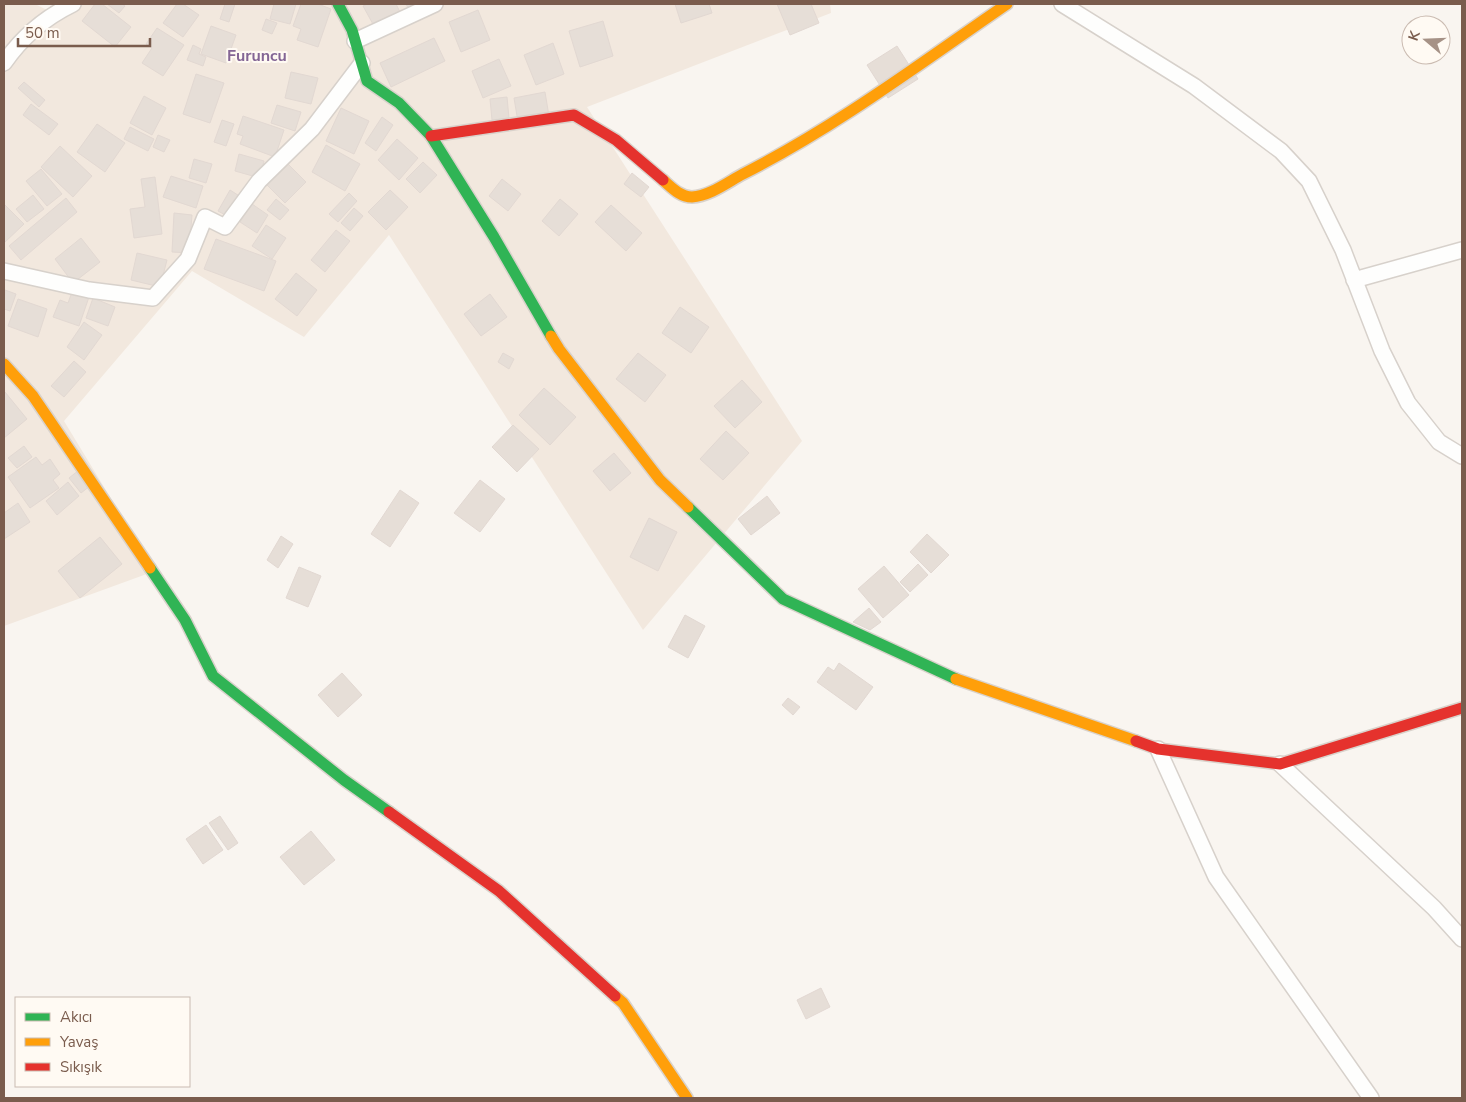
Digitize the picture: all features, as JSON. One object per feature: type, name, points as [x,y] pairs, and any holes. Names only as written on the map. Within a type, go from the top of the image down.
[{"type":"street","points":[[4,63],[18,43],[51,15],[72,4]]},
{"type":"street","points":[[338,4],[355,41],[367,81],[400,102],[431,136],[494,237],[559,349],[660,480],[782,599],[958,680],[1158,750],[1280,764],[1462,708]]},
{"type":"street","points":[[355,41],[435,4]]},
{"type":"street","points":[[431,136],[574,115],[613,136],[678,193],[690,197],[705,194],[785,154],[909,72],[1006,4]]},
{"type":"street","points":[[1062,4],[1194,86],[1280,150],[1309,181],[1354,280],[1382,351],[1408,403],[1440,442],[1462,456]]},
{"type":"street","points":[[4,271],[89,290],[153,298],[188,259],[205,217],[224,227],[259,181],[312,129],[362,63]]},
{"type":"street","points":[[1354,280],[1462,250]]},
{"type":"street","points":[[4,364],[33,396],[185,620],[213,676],[344,780],[499,891],[623,1003],[687,1098]]},
{"type":"street","points":[[1158,750],[1216,877],[1370,1098]]},
{"type":"street","points":[[1280,764],[1427,901],[1462,939]]},
{"type":"shaded area","points":[[4,4],[35,4],[51,12],[54,4],[830,4],[831,13],[587,107],[802,441],[643,630],[389,235],[304,337],[192,271],[64,421],[155,571],[4,626]]},
{"type":"building","points":[[95,4],[102,4],[131,27],[115,47],[82,21]]},
{"type":"building","points":[[107,4],[122,4],[125,6],[119,13]]},
{"type":"building","points":[[177,4],[183,4],[199,15],[183,37],[163,23]]},
{"type":"building","points":[[225,4],[235,4],[229,22],[220,19]]},
{"type":"building","points":[[274,4],[296,4],[290,24],[270,19]]},
{"type":"building","points":[[301,4],[318,4],[331,9],[318,47],[297,40],[301,29],[293,26]]},
{"type":"building","points":[[367,4],[396,4],[400,12],[374,26],[363,6]]},
{"type":"building","points":[[406,4],[421,4],[409,10]]},
{"type":"building","points":[[675,4],[709,4],[712,13],[681,23]]},
{"type":"building","points":[[777,4],[811,4],[819,23],[790,35]]},
{"type":"building","points":[[478,10],[490,40],[461,52],[449,22]]},
{"type":"building","points":[[266,19],[277,23],[272,34],[262,30]]},
{"type":"building","points":[[603,21],[613,56],[580,67],[569,31]]},
{"type":"building","points":[[211,26],[236,35],[226,63],[201,54]]},
{"type":"building","points":[[157,28],[184,45],[163,76],[142,63],[152,48],[146,44]]},
{"type":"building","points":[[434,38],[445,61],[391,87],[380,63]]},
{"type":"building","points":[[553,43],[564,74],[536,85],[524,55]]},
{"type":"building","points":[[193,45],[201,49],[199,54],[206,57],[203,66],[187,60]]},
{"type":"building","points":[[897,46],[918,79],[888,98],[867,65]]},
{"type":"building","points":[[499,59],[511,86],[483,98],[472,71]]},
{"type":"building","points":[[291,72],[318,78],[311,104],[285,98]]},
{"type":"building","points":[[196,74],[224,83],[210,123],[183,114]]},
{"type":"building","points":[[24,82],[45,100],[39,107],[18,88]]},
{"type":"building","points":[[545,92],[549,116],[518,122],[514,98]]},
{"type":"building","points":[[144,96],[166,108],[152,135],[130,123]]},
{"type":"building","points":[[507,97],[509,118],[492,120],[490,99]]},
{"type":"building","points":[[31,104],[58,124],[49,135],[23,115]]},
{"type":"building","points":[[277,105],[301,112],[295,131],[271,123]]},
{"type":"building","points":[[341,108],[369,121],[354,154],[326,141]]},
{"type":"building","points":[[243,116],[284,130],[275,157],[240,144],[243,136],[237,134]]},
{"type":"building","points":[[382,117],[393,125],[376,151],[365,143]]},
{"type":"building","points":[[222,120],[234,124],[226,146],[214,142]]},
{"type":"building","points":[[97,124],[125,143],[105,172],[77,152]]},
{"type":"building","points":[[130,127],[154,139],[148,151],[124,139]]},
{"type":"building","points":[[158,135],[170,140],[164,152],[153,147]]},
{"type":"building","points":[[397,139],[418,158],[399,180],[378,160]]},
{"type":"building","points":[[326,145],[360,164],[345,191],[312,172]]},
{"type":"building","points":[[60,146],[92,176],[73,197],[41,167]]},
{"type":"building","points":[[239,154],[264,161],[260,178],[235,171]]},
{"type":"building","points":[[194,159],[212,164],[206,183],[189,178]]},
{"type":"building","points":[[423,162],[437,175],[420,193],[406,179]]},
{"type":"building","points":[[288,164],[306,182],[285,203],[267,185]]},
{"type":"building","points":[[41,169],[62,194],[47,206],[26,181]]},
{"type":"building","points":[[632,173],[649,187],[641,197],[624,184]]},
{"type":"building","points":[[171,176],[203,186],[196,208],[163,197]]},
{"type":"building","points":[[155,177],[162,234],[134,238],[130,209],[145,207],[141,179]]},
{"type":"building","points":[[502,179],[521,194],[508,211],[489,196]]},
{"type":"building","points":[[230,190],[241,197],[229,217],[218,211]]},
{"type":"building","points":[[390,190],[408,207],[386,230],[368,212]]},
{"type":"building","points":[[349,193],[357,201],[338,222],[329,214]]},
{"type":"building","points":[[33,195],[44,209],[27,222],[16,209]]},
{"type":"building","points":[[66,198],[77,212],[21,260],[9,246]]},
{"type":"building","points":[[276,199],[289,210],[280,220],[267,210]]},
{"type":"building","points":[[560,199],[578,214],[559,236],[542,221]]},
{"type":"building","points":[[4,204],[24,224],[4,243]]},
{"type":"building","points":[[252,204],[268,215],[257,233],[240,222]]},
{"type":"building","points":[[611,205],[642,233],[626,251],[595,222]]},
{"type":"building","points":[[354,208],[363,216],[350,231],[341,223]]},
{"type":"building","points":[[174,213],[192,215],[189,253],[172,252]]},
{"type":"building","points":[[266,225],[286,238],[272,259],[252,246]]},
{"type":"building","points":[[336,230],[350,241],[325,272],[311,260]]},
{"type":"building","points":[[81,238],[100,262],[73,283],[55,259]]},
{"type":"building","points":[[216,239],[276,261],[264,291],[204,269]]},
{"type":"building","points":[[137,253],[167,260],[160,287],[131,280]]},
{"type":"building","points":[[296,273],[317,290],[297,316],[275,299]]},
{"type":"building","points":[[5,290],[16,294],[10,311],[4,309]]},
{"type":"building","points":[[72,292],[89,297],[79,326],[53,317],[60,300],[68,303]]},
{"type":"building","points":[[490,294],[507,317],[481,336],[464,314]]},
{"type":"building","points":[[93,298],[115,307],[108,326],[86,318]]},
{"type":"building","points":[[18,299],[47,309],[38,337],[8,326]]},
{"type":"building","points":[[680,307],[709,327],[691,353],[662,333]]},
{"type":"building","points":[[84,322],[102,335],[84,360],[67,347]]},
{"type":"building","points":[[503,353],[514,359],[509,369],[498,362]]},
{"type":"building","points":[[638,353],[666,375],[645,402],[616,379]]},
{"type":"building","points":[[74,361],[86,372],[64,397],[51,386]]},
{"type":"building","points":[[742,380],[762,402],[735,428],[714,406]]},
{"type":"building","points":[[544,388],[576,417],[550,445],[519,415]]},
{"type":"building","points":[[4,393],[27,419],[4,438]]},
{"type":"building","points":[[513,425],[539,449],[517,472],[492,447]]},
{"type":"building","points":[[726,431],[749,453],[723,480],[700,459]]},
{"type":"building","points":[[24,446],[32,457],[17,468],[8,458]]},
{"type":"building","points":[[614,453],[631,473],[610,491],[593,471]]},
{"type":"building","points":[[36,457],[42,465],[50,459],[60,474],[53,480],[59,488],[30,508],[8,477]]},
{"type":"building","points":[[79,470],[90,486],[81,493],[69,478]]},
{"type":"building","points":[[480,480],[505,499],[480,532],[454,513]]},
{"type":"building","points":[[68,482],[79,496],[57,515],[46,501]]},
{"type":"building","points":[[400,490],[419,503],[390,547],[371,534]]},
{"type":"building","points":[[767,496],[780,513],[751,535],[738,519]]},
{"type":"building","points":[[18,503],[30,522],[4,539],[4,513]]},
{"type":"building","points":[[649,518],[677,532],[658,571],[630,557]]},
{"type":"building","points":[[927,534],[949,555],[931,573],[910,552]]},
{"type":"building","points":[[281,536],[293,544],[278,568],[267,560]]},
{"type":"building","points":[[100,537],[122,564],[80,598],[58,571]]},
{"type":"building","points":[[918,564],[928,575],[910,592],[900,582]]},
{"type":"building","points":[[884,566],[909,595],[883,618],[858,589]]},
{"type":"building","points":[[299,567],[321,576],[308,607],[286,598]]},
{"type":"building","points":[[869,608],[881,622],[870,630],[853,622]]},
{"type":"building","points":[[685,615],[705,626],[688,658],[668,647]]},
{"type":"building","points":[[839,663],[873,687],[856,710],[817,682],[828,667],[834,671]]},
{"type":"building","points":[[342,673],[362,695],[338,717],[318,695]]},
{"type":"building","points":[[788,698],[800,707],[793,715],[782,705]]},
{"type":"building","points":[[220,816],[238,843],[228,850],[209,823]]},
{"type":"building","points":[[206,825],[223,850],[203,864],[186,839]]},
{"type":"building","points":[[311,831],[335,860],[304,885],[280,857]]},
{"type":"building","points":[[821,988],[830,1007],[806,1019],[797,1000]]},
{"type":"traffic: fast","points":[[338,4],[352,30],[367,81],[399,103],[431,136],[494,237],[551,336]]},
{"type":"traffic: fast","points":[[688,507],[783,599],[956,679]]},
{"type":"traffic: fast","points":[[150,568],[185,620],[213,676],[344,780],[389,812]]},
{"type":"traffic: slow","points":[[663,180],[676,191],[688,197],[699,196],[719,188],[778,156],[845,115],[1007,4]]},
{"type":"traffic: slow","points":[[551,336],[660,480],[688,507]]},
{"type":"traffic: slow","points":[[4,364],[33,396],[150,568]]},
{"type":"traffic: slow","points":[[956,679],[1136,741]]},
{"type":"traffic: slow","points":[[615,996],[623,1003],[687,1098]]},
{"type":"traffic: jam","points":[[431,136],[574,115],[616,140],[663,180]]},
{"type":"traffic: jam","points":[[1136,741],[1158,749],[1280,764],[1462,708]]},
{"type":"traffic: jam","points":[[389,812],[499,891],[615,996]]},
{"type":"district","name":"Furuncu","points":[[257,56]]}]
